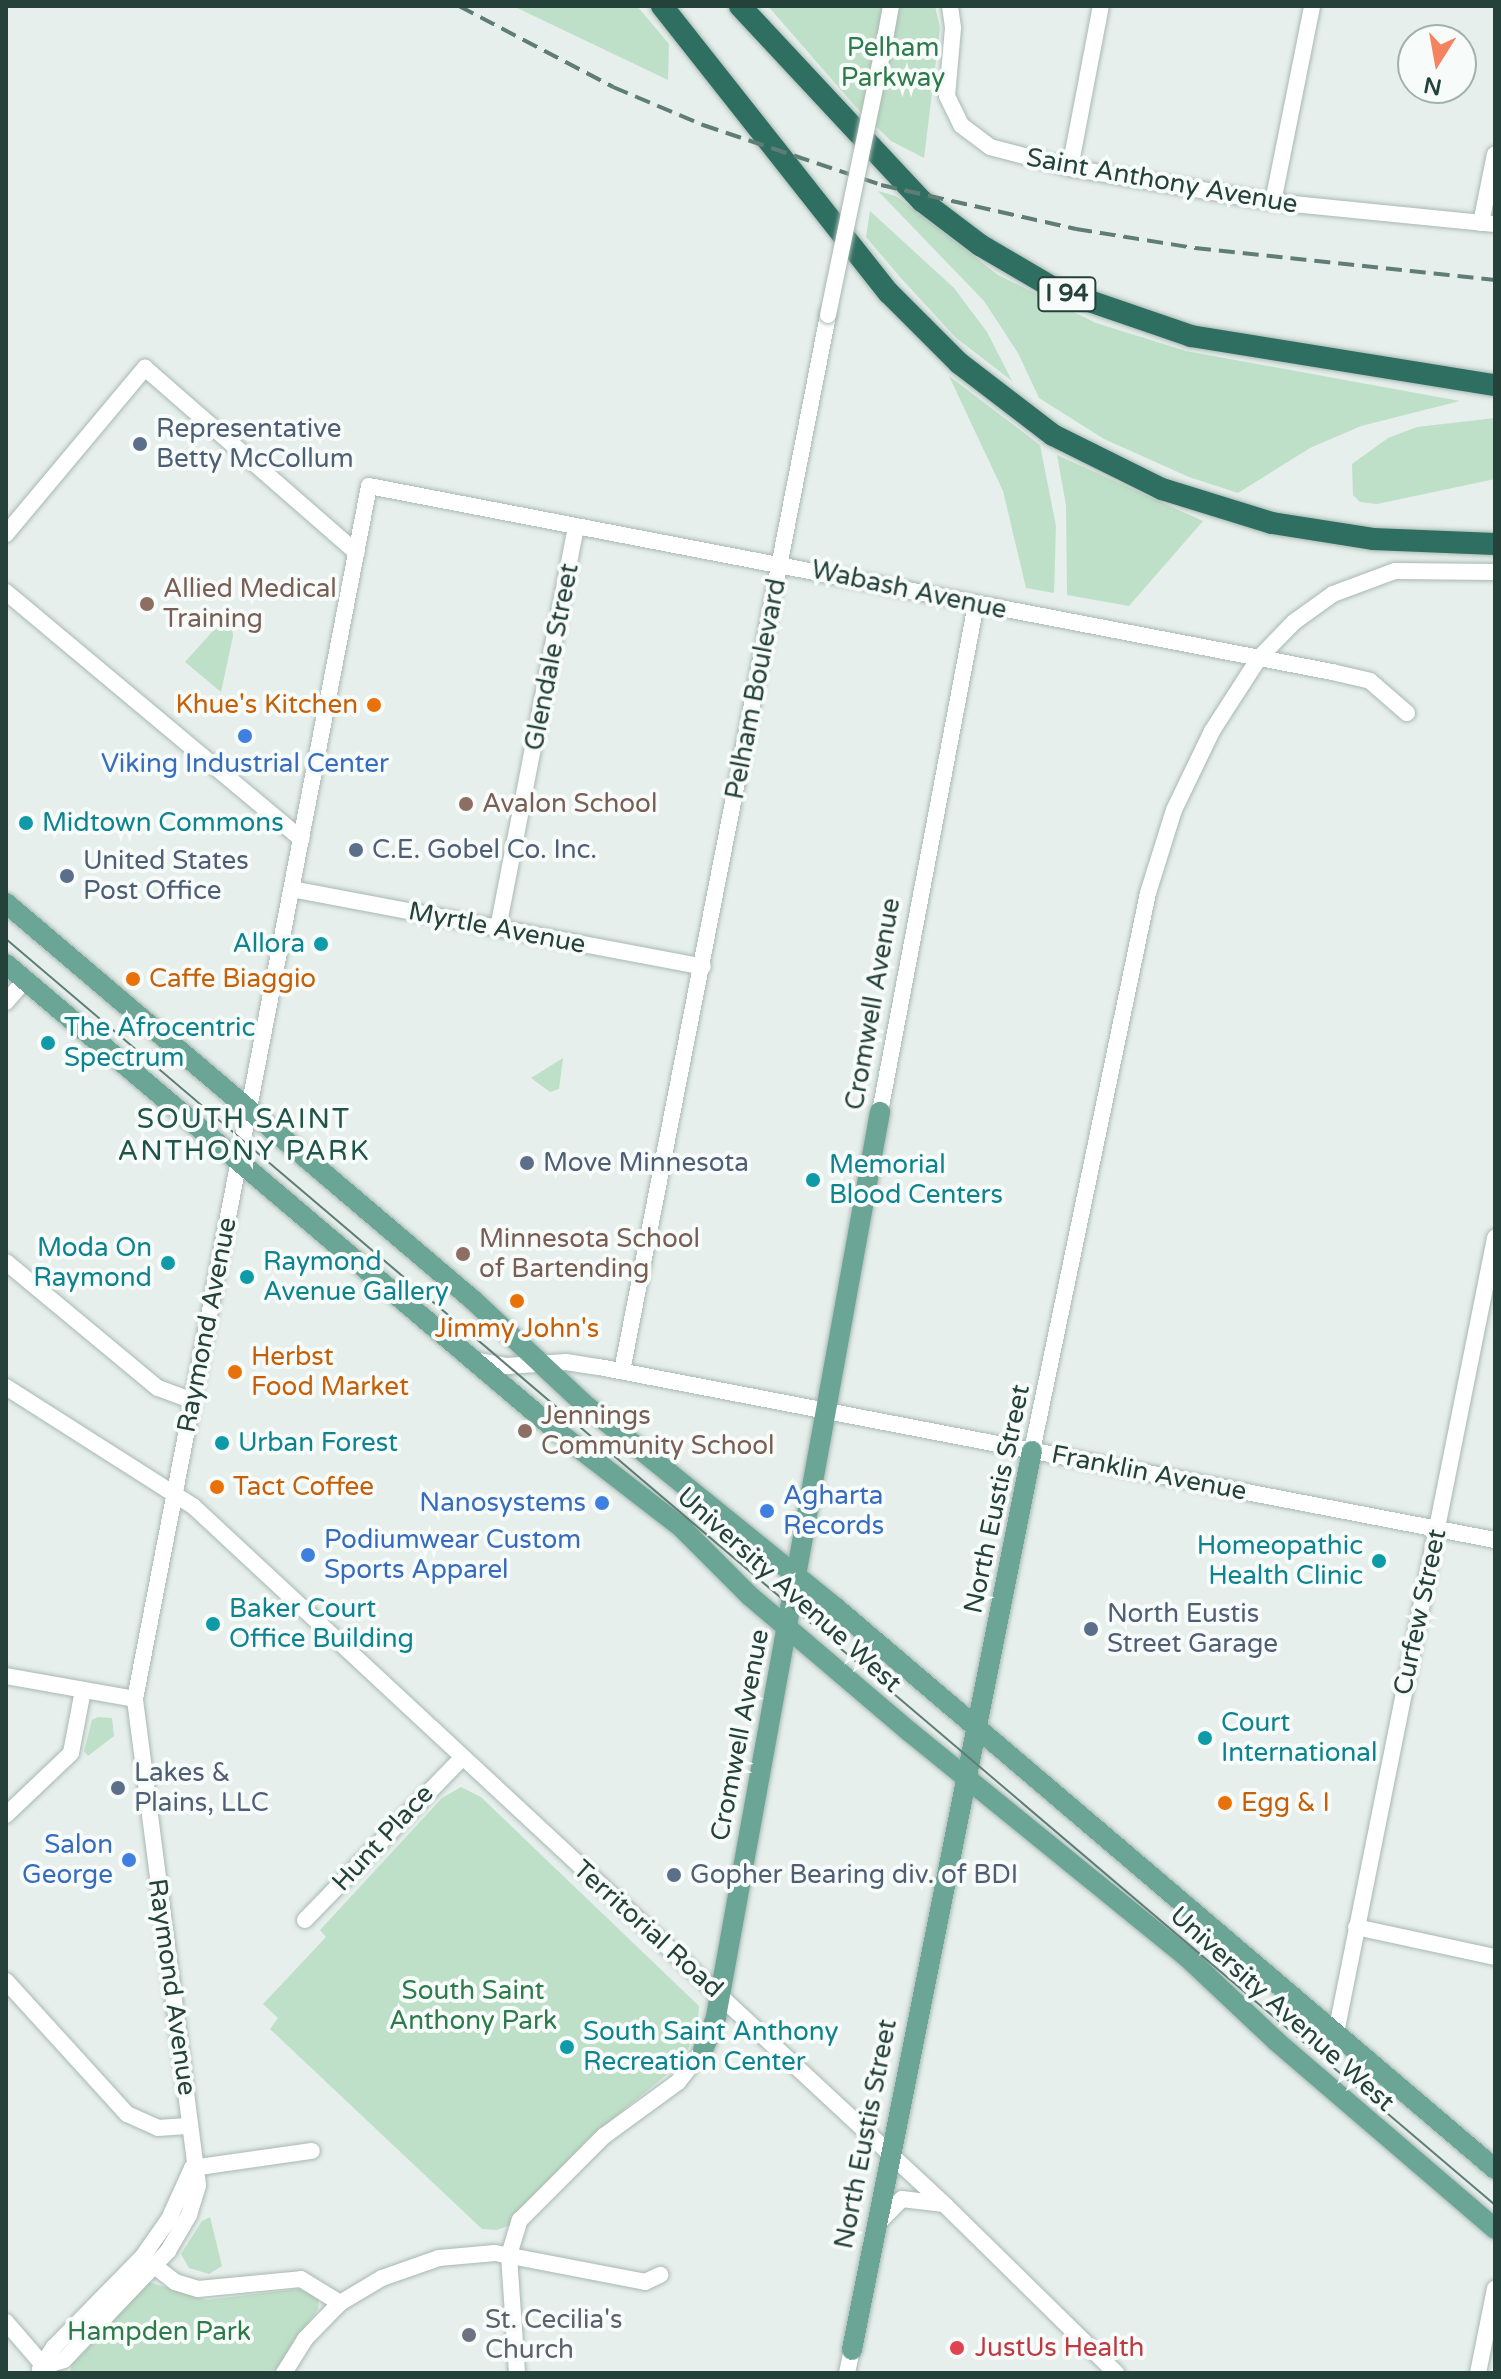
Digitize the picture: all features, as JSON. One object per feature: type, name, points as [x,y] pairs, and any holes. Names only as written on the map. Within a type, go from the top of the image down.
[{"type":"highway","points":[[662,6],[889,293],[959,363],[1053,435],[1115,469],[1162,489],[1306,530],[1495,544]]},
{"type":"highway","name":"I 94","points":[[740,6],[915,195],[980,245],[1057,290],[1191,336],[1495,385]]},
{"type":"main road","name":"University Avenue West","points":[[6,903],[541,1362],[685,1490],[835,1607],[1495,2169]]},
{"type":"main road","name":"University Avenue West","points":[[6,964],[472,1359],[638,1491],[789,1628],[910,1732],[1187,1957],[1276,2041],[1495,2229]]},
{"type":"main road","name":"Cromwell Avenue","points":[[703,2050],[716,2017],[718,1992],[789,1628],[880,1112]]},
{"type":"main road","name":"North Eustis Street","points":[[852,2350],[872,2231],[963,1775],[976,1728],[1032,1451]]},
{"type":"street","name":"Pelham Boulevard","points":[[622,1371],[891,6]]},
{"type":"street","name":"Saint Anthony Avenue","points":[[950,6],[953,28],[945,80],[961,125],[990,147],[1070,168],[1273,202],[1488,224]]},
{"type":"street","points":[[1070,168],[1101,6]]},
{"type":"street","points":[[1273,202],[1312,6]]},
{"type":"street","points":[[1488,224],[1495,154]]},
{"type":"street","points":[[6,534],[145,368],[357,553]]},
{"type":"street","name":"Wabash Avenue","points":[[369,486],[1370,681],[1407,713]]},
{"type":"street","name":"Raymond Avenue","points":[[44,2371],[54,2347],[149,2261],[192,2168],[190,2126],[135,1699],[369,486]]},
{"type":"street","name":"Glendale Street","points":[[498,928],[576,528]]},
{"type":"street","points":[[1259,658],[1313,606],[1353,584],[1417,569],[1495,572]]},
{"type":"street","points":[[6,592],[301,839]]},
{"type":"street","name":"Cromwell Avenue","points":[[880,1112],[981,605]]},
{"type":"street","name":"North Eustis Street","points":[[1032,1451],[1148,893],[1188,775],[1259,658]]},
{"type":"street","name":"Myrtle Avenue","points":[[292,889],[703,967]]},
{"type":"street","points":[[6,1002],[25,980]]},
{"type":"street","name":"Curfew Street","points":[[1336,2033],[1495,1238]]},
{"type":"street","points":[[6,1262],[158,1388],[193,1401]]},
{"type":"street","name":"Franklin Avenue","points":[[472,1359],[507,1366],[541,1362],[622,1371],[1495,1540]]},
{"type":"street","name":"Territorial Road","points":[[6,1387],[173,1492],[718,1992],[945,2205],[1116,2373]]},
{"type":"street","points":[[6,1676],[135,1699]]},
{"type":"street","points":[[6,1815],[67,1759],[83,1690]]},
{"type":"street","name":"Hunt Place","points":[[305,1920],[462,1758]]},
{"type":"street","points":[[1356,1927],[1495,1957]]},
{"type":"street","points":[[6,1981],[127,2114],[158,2128],[190,2126]]},
{"type":"street","name":"Cromwell Avenue","points":[[517,2373],[509,2255],[520,2220],[604,2136],[678,2082],[703,2050]]},
{"type":"street","points":[[192,2168],[312,2151]]},
{"type":"street","points":[[872,2231],[902,2199],[945,2205]]},
{"type":"street","points":[[284,2373],[305,2339],[340,2303],[382,2278],[439,2258],[509,2255],[645,2282],[660,2275]]},
{"type":"street","points":[[149,2261],[175,2282],[198,2289],[301,2279],[340,2303]]},
{"type":"street","points":[[1478,2373],[1495,2289]]},
{"type":"street","points":[[6,2322],[44,2371]]},
{"type":"street","name":"North Eustis Street","points":[[847,2373],[852,2350]]},
{"type":"green space","points":[[513,6],[637,6],[669,44],[668,80]]},
{"type":"green space","name":"Pelham Parkway","points":[[768,6],[935,6],[940,28],[924,158],[891,141],[854,105]]},
{"type":"green space","points":[[878,191],[896,196],[998,275],[1096,323],[1186,351],[1460,401],[1361,426],[1310,448],[1238,493],[1189,477],[1104,439],[1039,398],[1018,353],[984,301]]},
{"type":"green space","points":[[870,211],[954,288],[987,332],[1012,381],[955,337],[866,237]]},
{"type":"green space","points":[[949,376],[1040,445],[1056,526],[1054,593],[1026,588],[1003,491]]},
{"type":"green space","points":[[1495,418],[1495,479],[1377,504],[1360,502],[1353,495],[1352,464],[1388,438],[1417,427]]},
{"type":"green space","points":[[1057,455],[1203,521],[1129,606],[1067,595],[1066,505]]},
{"type":"green space","points":[[230,612],[233,636],[221,692],[185,662]]},
{"type":"green space","points":[[563,1058],[559,1089],[550,1092],[531,1078]]},
{"type":"green space","points":[[112,1718],[114,1736],[88,1756],[84,1751],[92,1720]]},
{"type":"green space","name":"South Saint Anthony Park","points":[[461,1787],[481,1797],[699,2006],[697,2031],[681,2063],[588,2139],[510,2225],[497,2230],[482,2229],[270,2029],[278,2018],[263,2004],[326,1937],[320,1930],[442,1798]]},
{"type":"green space","points":[[210,2217],[222,2266],[209,2274],[189,2268],[181,2254],[202,2221]]},
{"type":"green space","name":"Hampden Park","points":[[149,2282],[206,2300],[299,2289],[319,2296],[318,2309],[273,2373],[70,2373],[72,2364]]},
{"type":"tram line","points":[[6,939],[1495,2205]]},
{"type":"railway","points":[[459,6],[613,87],[703,125],[881,185],[1076,229],[1195,248],[1495,280]]},
{"type":"place","name":"Representative Betty McCollum","points":[[140,444]]},
{"type":"place","name":"Allied Medical Training","points":[[147,604]]},
{"type":"place","name":"Khue's Kitchen","points":[[374,705]]},
{"type":"place","name":"Viking Industrial Center","points":[[245,736]]},
{"type":"place","name":"Avalon School","points":[[466,804]]},
{"type":"place","name":"Midtown Commons","points":[[26,823]]},
{"type":"place","name":"C.E. Gobel Co. Inc.","points":[[356,850]]},
{"type":"place","name":"United States Post Office","points":[[67,876]]},
{"type":"place","name":"Allora","points":[[321,944]]},
{"type":"place","name":"Caffe Biaggio","points":[[133,979]]},
{"type":"place","name":"The Afrocentric Spectrum","points":[[48,1043]]},
{"type":"place","name":"Move Minnesota","points":[[527,1163]]},
{"type":"place","name":"Memorial Blood Centers","points":[[813,1180]]},
{"type":"place","name":"Minnesota School of Bartending","points":[[463,1254]]},
{"type":"place","name":"Moda On Raymond","points":[[168,1263]]},
{"type":"place","name":"Raymond Avenue Gallery","points":[[247,1277]]},
{"type":"place","name":"Jimmy John's","points":[[517,1301]]},
{"type":"place","name":"Herbst Food Market","points":[[235,1372]]},
{"type":"place","name":"Jennings Community School","points":[[525,1431]]},
{"type":"place","name":"Urban Forest","points":[[222,1443]]},
{"type":"place","name":"Tact Coffee","points":[[217,1487]]},
{"type":"place","name":"Nanosystems","points":[[602,1503]]},
{"type":"place","name":"Agharta Records","points":[[767,1511]]},
{"type":"place","name":"Podiumwear Custom Sports Apparel","points":[[308,1555]]},
{"type":"place","name":"Homeopathic Health Clinic","points":[[1379,1561]]},
{"type":"place","name":"Baker Court Office Building","points":[[213,1624]]},
{"type":"place","name":"North Eustis Street Garage","points":[[1091,1629]]},
{"type":"place","name":"Court International","points":[[1205,1738]]},
{"type":"place","name":"Lakes & Plains, LLC","points":[[118,1788]]},
{"type":"place","name":"Egg & I","points":[[1225,1803]]},
{"type":"place","name":"Salon George","points":[[129,1860]]},
{"type":"place","name":"Gopher Bearing div. of BDI","points":[[674,1875]]},
{"type":"place","name":"South Saint Anthony Recreation Center","points":[[567,2047]]},
{"type":"place","name":"St. Cecilia's Church","points":[[469,2335]]},
{"type":"place","name":"JustUs Health","points":[[957,2348]]},
{"type":"district","name":"SOUTH SAINT ANTHONY PARK","points":[[244,1135]]}]
